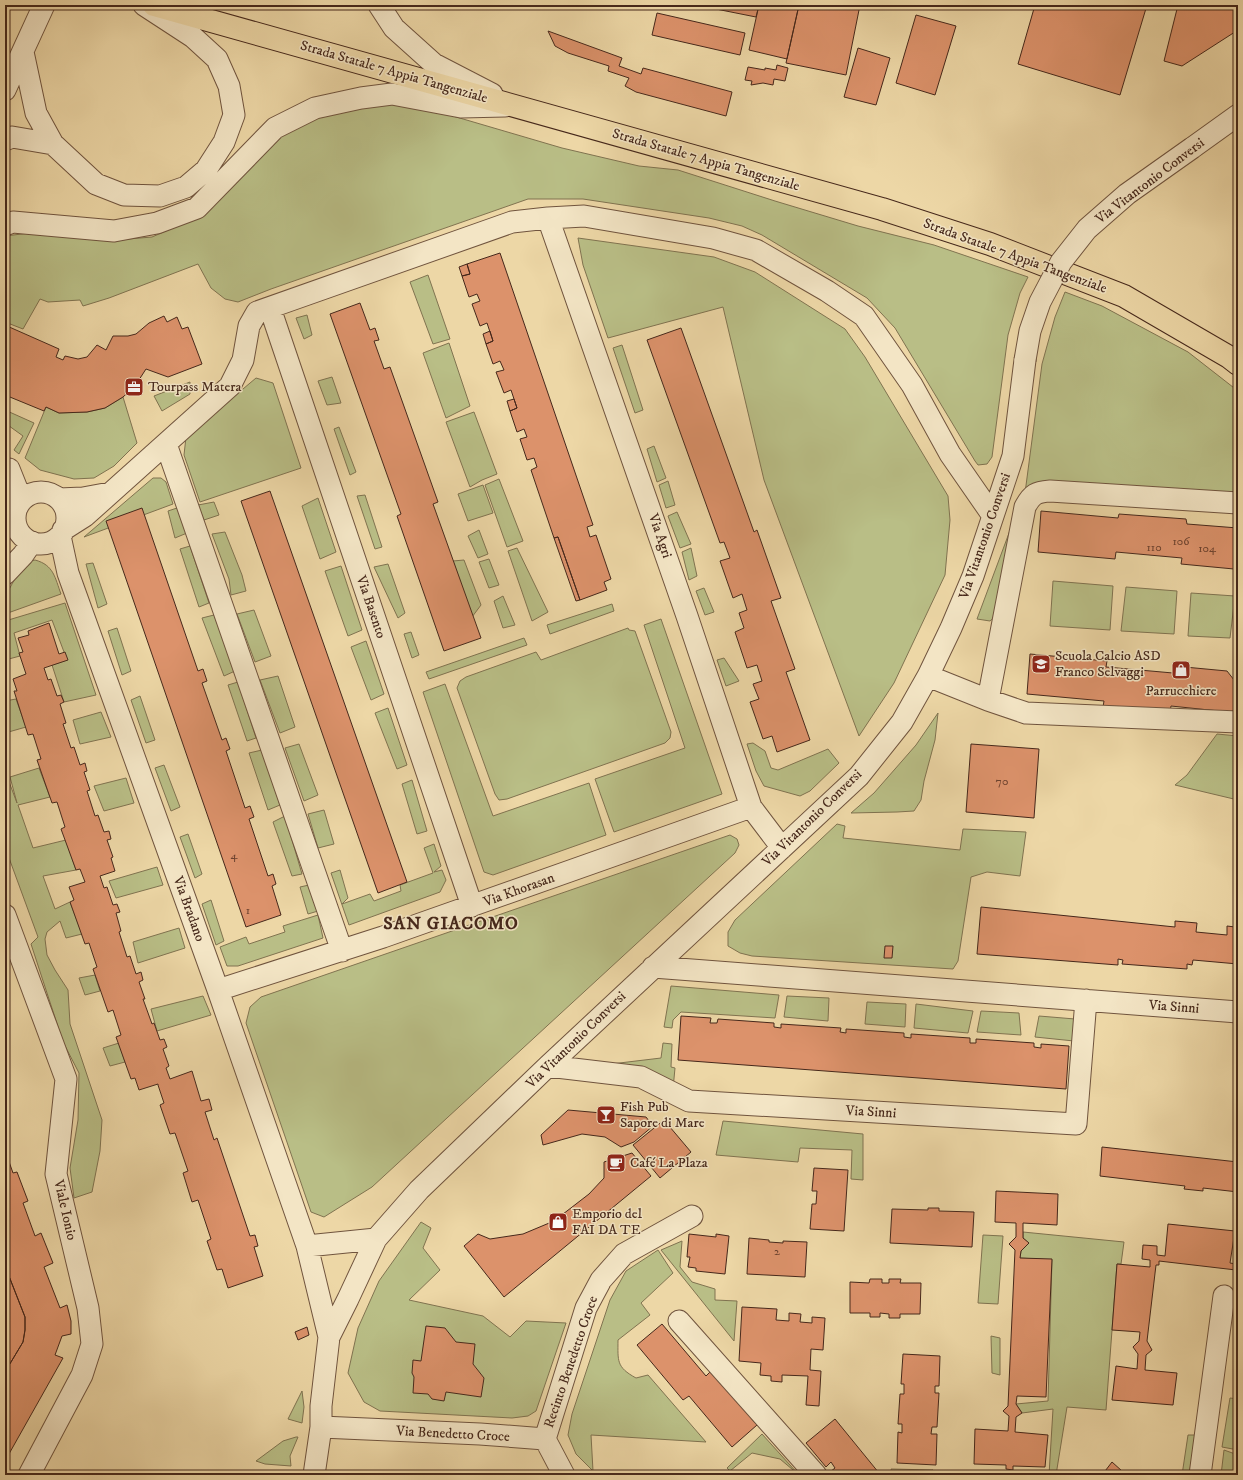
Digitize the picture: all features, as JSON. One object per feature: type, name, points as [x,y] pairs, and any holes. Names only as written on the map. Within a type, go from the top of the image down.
[{"type":"highway","name":"Strada Statale 7 Appia Tangenziale","points":[[154,5],[882,209],[990,244],[1124,296],[1229,357],[1238,364]]},
{"type":"street","points":[[5,90],[18,54],[44,5]]},
{"type":"street","points":[[18,54],[36,113],[53,144],[96,184],[124,196],[160,196],[186,187],[206,170],[224,142],[234,115],[229,86],[217,59],[193,37],[144,5]]},
{"type":"street","points":[[379,5],[394,28],[434,64],[514,106]]},
{"type":"street","points":[[8,221],[114,231],[157,224],[198,208],[275,128],[316,108],[361,98],[392,94],[461,107],[514,106]]},
{"type":"street","name":"Via Vitantonio Conversi","points":[[314,1475],[321,1427],[321,1406],[329,1337],[376,1239],[419,1190],[548,1066],[859,776],[902,722],[928,676],[951,628],[973,576],[1013,456],[1030,330],[1040,302],[1061,262],[1086,229],[1127,194],[1238,115]]},
{"type":"street","points":[[5,140],[12,137],[53,144]]},
{"type":"street","points":[[5,567],[8,552],[44,537],[85,516],[230,386],[243,360],[249,326],[257,312],[512,222],[584,216],[713,238],[756,250],[827,291],[864,316],[912,385],[950,454],[992,516]]},
{"type":"street","name":"Via Agri","points":[[548,218],[687,616],[750,808],[782,848]]},
{"type":"street","name":"Via Basento","points":[[270,308],[472,906]]},
{"type":"street","points":[[166,444],[342,951]]},
{"type":"street","points":[[7,468],[17,489],[17,508],[15,517],[16,525],[44,537]]},
{"type":"street","points":[[7,468],[25,478],[36,492]]},
{"type":"street","points":[[988,700],[1025,507],[1030,497],[1040,492],[1050,491],[1238,504]]},
{"type":"street","points":[[5,574],[23,555],[44,537],[66,522],[64,506],[59,500],[48,493],[36,492],[28,495],[21,501],[17,508]]},
{"type":"street","points":[[59,500],[83,498],[110,493]]},
{"type":"street","name":"Via Bradano","points":[[44,537],[68,573],[218,990],[307,1246],[329,1337]]},
{"type":"street","points":[[928,676],[988,700],[1026,713],[1238,722]]},
{"type":"street","name":"Via Khorasan","points":[[218,990],[342,951],[750,808]]},
{"type":"street","name":"Viale Ionio","points":[[5,916],[10,941],[66,1079],[56,1174],[88,1308],[92,1344],[82,1375],[29,1475]]},
{"type":"street","name":"Via Sinni","points":[[654,967],[1238,1012]]},
{"type":"street","name":"Via Sinni","points":[[548,1066],[641,1077],[689,1101],[1076,1124],[1086,1000]]},
{"type":"street","name":"Recinto Benedetto Croce","points":[[545,1439],[586,1308],[601,1280],[624,1254],[692,1216]]},
{"type":"street","points":[[307,1246],[376,1239]]},
{"type":"street","points":[[1200,1475],[1224,1296]]},
{"type":"street","points":[[679,1321],[816,1475]]},
{"type":"street","name":"Via Benedetto Croce","points":[[321,1427],[480,1434],[545,1439]]},
{"type":"street","points":[[545,1439],[564,1475]]},
{"type":"green space","points":[[391,101],[429,109],[562,148],[639,166],[678,170],[858,226],[934,245],[1028,277],[1020,293],[1008,335],[992,457],[987,464],[978,465],[895,328],[867,298],[762,235],[742,226],[709,218],[583,199],[528,199],[271,289],[238,302],[225,299],[211,288],[198,264],[109,298],[83,306],[80,300],[48,302],[40,299],[23,329],[5,322],[5,236],[30,233],[116,240],[152,237],[182,224],[285,133],[310,119]]},
{"type":"green space","points":[[578,238],[714,257],[755,272],[845,329],[865,357],[948,496],[950,520],[945,575],[894,683],[859,736],[764,480],[723,307],[608,338],[583,265]]},
{"type":"green space","points":[[428,275],[450,339],[433,344],[410,282]]},
{"type":"green space","points":[[1065,292],[1102,306],[1188,352],[1238,391],[1238,498],[1025,493],[1042,364],[1055,317]]},
{"type":"green space","points":[[307,315],[312,335],[304,339],[296,318]]},
{"type":"green space","points":[[449,343],[470,406],[446,418],[423,353]]},
{"type":"green space","points":[[622,345],[643,410],[635,413],[613,348]]},
{"type":"green space","points":[[332,377],[341,403],[327,405],[318,381]]},
{"type":"green space","points":[[256,378],[273,383],[301,468],[200,502],[184,455],[186,437]]},
{"type":"green space","points":[[190,382],[190,394],[162,411],[154,396]]},
{"type":"green space","points":[[123,397],[137,443],[114,466],[94,478],[74,479],[40,470],[25,458],[46,407],[59,413],[87,412],[105,408]]},
{"type":"green space","points":[[5,410],[34,423],[19,454],[14,450],[23,436],[5,423]]},
{"type":"green space","points":[[474,412],[497,474],[470,487],[446,422]]},
{"type":"green space","points":[[339,427],[356,472],[350,475],[334,429]]},
{"type":"green space","points":[[654,446],[666,478],[657,482],[647,449]]},
{"type":"green space","points":[[153,478],[161,478],[166,482],[173,504],[84,537]]},
{"type":"green space","points":[[499,479],[523,541],[507,547],[485,485]]},
{"type":"green space","points":[[668,481],[675,505],[666,508],[659,485]]},
{"type":"green space","points":[[483,485],[493,513],[468,521],[458,494]]},
{"type":"green space","points":[[365,495],[382,547],[375,549],[357,496]]},
{"type":"green space","points":[[318,498],[336,552],[320,559],[302,506]]},
{"type":"green space","points":[[214,502],[219,515],[204,520],[198,505]]},
{"type":"green space","points":[[177,508],[187,533],[175,538],[168,511]]},
{"type":"green space","points":[[677,512],[691,544],[680,548],[668,516]]},
{"type":"green space","points":[[1015,517],[1006,607],[990,621],[977,619]]},
{"type":"green space","points":[[479,530],[488,554],[478,558],[468,536]]},
{"type":"green space","points":[[225,532],[242,575],[246,591],[231,595],[229,579],[212,534]]},
{"type":"green space","points":[[190,546],[209,603],[199,607],[180,549]]},
{"type":"green space","points":[[517,548],[548,612],[532,621],[508,551]]},
{"type":"green space","points":[[691,548],[697,576],[689,580],[682,552]]},
{"type":"green space","points":[[489,559],[499,585],[489,588],[479,562]]},
{"type":"green space","points":[[35,560],[46,565],[50,569],[61,594],[5,614],[5,597],[19,571],[27,562]]},
{"type":"green space","points":[[464,560],[481,605],[472,617],[453,561]]},
{"type":"green space","points":[[93,563],[107,604],[98,608],[86,564]]},
{"type":"green space","points":[[388,564],[405,613],[398,618],[374,567]]},
{"type":"green space","points":[[341,566],[362,630],[348,636],[325,571]]},
{"type":"green space","points":[[1053,581],[1113,586],[1110,630],[1050,626]]},
{"type":"green space","points":[[1126,587],[1177,591],[1174,634],[1121,631]]},
{"type":"green space","points":[[704,588],[714,612],[705,615],[696,591]]},
{"type":"green space","points":[[1191,593],[1235,596],[1230,638],[1188,636]]},
{"type":"green space","points":[[503,596],[515,625],[503,628],[494,601]]},
{"type":"green space","points":[[65,603],[96,695],[64,702],[52,665],[67,660],[52,620],[14,633],[20,656],[5,660],[5,621]]},
{"type":"green space","points":[[612,604],[614,611],[550,634],[547,625]]},
{"type":"green space","points":[[254,610],[271,656],[255,662],[237,614]]},
{"type":"green space","points":[[214,615],[235,671],[224,676],[202,618]]},
{"type":"green space","points":[[661,619],[722,794],[614,832],[595,779],[685,748],[644,625]]},
{"type":"green space","points":[[117,628],[131,671],[122,675],[108,631]]},
{"type":"green space","points":[[628,628],[629,630],[635,631],[671,732],[670,738],[665,743],[507,799],[499,800],[495,794],[457,688],[460,681],[466,677],[536,652],[541,660]]},
{"type":"green space","points":[[411,632],[419,655],[412,658],[404,634]]},
{"type":"green space","points":[[524,638],[527,645],[429,679],[426,672]]},
{"type":"green space","points":[[366,641],[384,694],[371,700],[351,647]]},
{"type":"green space","points":[[724,658],[739,681],[726,686],[717,660]]},
{"type":"green space","points":[[278,676],[295,727],[280,733],[260,680]]},
{"type":"green space","points":[[238,682],[256,738],[247,741],[228,685]]},
{"type":"green space","points":[[445,684],[493,816],[589,783],[606,835],[493,875],[484,872],[423,692]]},
{"type":"green space","points":[[140,696],[155,740],[146,743],[131,700]]},
{"type":"green space","points":[[16,699],[26,727],[5,733],[5,701]]},
{"type":"green space","points":[[388,708],[407,765],[397,769],[375,713]]},
{"type":"green space","points":[[101,712],[111,737],[80,744],[73,720]]},
{"type":"green space","points":[[938,713],[935,740],[924,781],[921,800],[914,811],[851,813],[874,793],[916,745]]},
{"type":"green space","points":[[1217,734],[1238,736],[1238,800],[1175,785],[1187,775]]},
{"type":"green space","points":[[753,743],[765,751],[771,768],[778,770],[828,749],[839,763],[810,791],[800,796],[764,786],[756,771],[747,744]]},
{"type":"green space","points":[[299,744],[318,795],[304,801],[285,748]]},
{"type":"green space","points":[[262,750],[280,805],[268,810],[249,753]]},
{"type":"green space","points":[[164,765],[180,807],[171,811],[155,768]]},
{"type":"green space","points":[[39,768],[50,797],[18,805],[33,848],[66,840],[76,870],[43,876],[55,909],[70,902],[82,934],[66,938],[60,921],[47,932],[45,939],[47,955],[68,990],[70,1024],[102,1120],[100,1151],[92,1192],[74,1198],[70,1168],[78,1120],[79,1073],[63,1042],[31,944],[38,937],[5,847],[5,771],[17,803],[10,777]]},
{"type":"green space","points":[[126,778],[134,803],[104,811],[94,786]]},
{"type":"green space","points":[[412,780],[427,831],[417,834],[402,784]]},
{"type":"green space","points":[[324,810],[334,844],[318,848],[308,814]]},
{"type":"green space","points":[[285,816],[302,874],[292,876],[273,822]]},
{"type":"green space","points":[[837,824],[845,826],[843,838],[960,850],[963,829],[1026,832],[1020,876],[987,872],[971,877],[958,961],[953,969],[752,956],[740,953],[728,946],[728,932],[735,920]]},
{"type":"green space","points":[[188,834],[202,874],[195,878],[180,837]]},
{"type":"green space","points":[[730,835],[737,839],[739,845],[735,853],[372,1187],[324,1217],[311,1212],[246,1023],[250,1007],[261,997]]},
{"type":"green space","points":[[434,844],[441,866],[434,872],[442,870],[446,880],[440,892],[349,925],[331,873],[340,870],[348,898],[342,904],[370,894],[374,901],[401,891],[400,885],[433,873],[424,848]]},
{"type":"green space","points":[[157,867],[163,885],[116,898],[109,881]]},
{"type":"green space","points":[[309,885],[318,911],[308,914],[300,887]]},
{"type":"green space","points":[[211,900],[224,941],[216,945],[202,904]]},
{"type":"green space","points":[[318,915],[323,938],[238,966],[227,966],[220,947],[246,937],[249,944],[285,932],[283,926]]},
{"type":"green space","points":[[179,928],[185,948],[138,963],[133,942]]},
{"type":"green space","points":[[95,975],[100,991],[85,995],[79,978]]},
{"type":"green space","points":[[671,986],[779,995],[775,1018],[681,1012],[673,1020],[672,1028],[664,1027]]},
{"type":"green space","points":[[203,996],[211,1015],[157,1031],[151,1009]]},
{"type":"green space","points":[[787,996],[829,998],[828,1021],[784,1017]]},
{"type":"green space","points":[[867,1002],[906,1004],[905,1027],[865,1024]]},
{"type":"green space","points":[[916,1004],[973,1011],[968,1033],[914,1028]]},
{"type":"green space","points":[[981,1011],[1019,1013],[1021,1035],[977,1032]]},
{"type":"green space","points":[[1039,1016],[1075,1019],[1074,1041],[1035,1037]]},
{"type":"green space","points":[[119,1043],[125,1062],[110,1066],[103,1048]]},
{"type":"green space","points":[[663,1043],[672,1044],[671,1067],[675,1068],[673,1089],[611,1064],[661,1058]]},
{"type":"green space","points":[[723,1121],[863,1134],[863,1180],[851,1179],[852,1150],[800,1148],[798,1162],[716,1155]]},
{"type":"green space","points":[[421,1222],[431,1228],[423,1248],[440,1270],[409,1300],[483,1316],[510,1337],[526,1321],[566,1323],[536,1411],[528,1416],[512,1418],[380,1411],[364,1402],[348,1373],[358,1328],[379,1281]]},
{"type":"green space","points":[[1023,1232],[1124,1242],[1121,1264],[1117,1264],[1106,1410],[1067,1407],[1056,1475],[1049,1475],[1053,1409],[1022,1413],[1016,1404],[1048,1401],[1052,1260],[1020,1258],[1021,1251],[1029,1243],[1023,1238]]},
{"type":"green space","points":[[983,1235],[1003,1236],[998,1304],[978,1303]]},
{"type":"green space","points":[[682,1241],[680,1267],[692,1282],[715,1289],[715,1300],[737,1301],[734,1341],[661,1250]]},
{"type":"green space","points":[[658,1250],[673,1273],[641,1303],[650,1315],[618,1340],[618,1358],[622,1367],[636,1378],[648,1375],[706,1442],[591,1435],[593,1471],[576,1454],[568,1435],[572,1414],[610,1300],[626,1271]]},
{"type":"green space","points":[[991,1336],[1000,1338],[1000,1375],[992,1373]]},
{"type":"green space","points":[[302,1391],[304,1407],[302,1423],[288,1419]]},
{"type":"green space","points":[[1230,1398],[1238,1399],[1238,1450],[1222,1447]]},
{"type":"green space","points":[[762,1434],[799,1475],[780,1459],[752,1453],[730,1471],[727,1468]]},
{"type":"green space","points":[[1188,1435],[1196,1435],[1189,1475],[1182,1475]]},
{"type":"green space","points":[[298,1437],[290,1456],[291,1466],[265,1464],[256,1461],[283,1441]]},
{"type":"green space","points":[[1224,1450],[1238,1455],[1238,1475],[1221,1475]]},
{"type":"green space","points":[[891,1469],[933,1470],[919,1475],[893,1475]]},
{"type":"building","points":[[696,5],[759,5],[756,17]]},
{"type":"building","points":[[759,5],[799,5],[787,59],[749,50]]},
{"type":"building","points":[[799,5],[860,5],[846,75],[786,63]]},
{"type":"building","points":[[1035,5],[1147,5],[1120,95],[1018,64]]},
{"type":"building","points":[[1178,5],[1238,5],[1238,30],[1182,66],[1164,61]]},
{"type":"building","points":[[657,13],[745,33],[740,55],[652,35]]},
{"type":"building","points":[[916,15],[956,26],[935,95],[896,83]]},
{"type":"building","points":[[548,31],[622,58],[619,66],[641,74],[643,68],[732,92],[726,116],[636,92],[625,86],[629,78],[608,71],[609,66],[568,53],[555,46]]},
{"type":"building","points":[[858,48],[890,58],[876,105],[844,97]]},
{"type":"building","points":[[777,65],[788,68],[785,81],[774,79],[773,85],[763,83],[751,85],[752,81],[745,80],[748,67],[776,70]]},
{"type":"building","points":[[500,253],[593,525],[587,527],[590,537],[596,535],[611,579],[604,582],[607,590],[580,600],[558,537],[554,538],[531,470],[537,467],[534,458],[527,460],[520,439],[527,437],[524,429],[517,432],[510,411],[517,408],[511,390],[504,393],[496,372],[504,370],[500,361],[493,364],[486,344],[493,341],[487,323],[480,326],[472,304],[480,301],[477,294],[469,297],[462,276],[470,274],[467,264]]},
{"type":"building","points":[[467,264],[470,274],[462,276],[459,267]]},
{"type":"building","points":[[360,303],[370,330],[375,328],[379,340],[374,341],[384,369],[390,367],[438,502],[433,504],[481,638],[444,651],[397,516],[401,514],[330,314]]},
{"type":"building","points":[[164,316],[167,322],[177,317],[182,329],[188,327],[202,364],[168,377],[146,369],[135,386],[123,397],[105,408],[87,412],[59,413],[46,407],[44,411],[5,395],[5,329],[7,326],[59,349],[56,357],[63,360],[65,356],[78,359],[87,357],[97,345],[106,350],[113,336],[128,336],[136,334],[149,323]]},
{"type":"building","points":[[681,328],[754,532],[757,530],[781,598],[771,601],[795,669],[786,672],[810,740],[777,752],[772,736],[763,739],[750,702],[759,699],[753,684],[762,681],[757,665],[747,668],[735,632],[744,628],[739,613],[747,610],[742,594],[733,598],[720,561],[730,558],[724,542],[720,543],[647,340]]},
{"type":"building","points":[[490,331],[493,341],[486,344],[483,334]]},
{"type":"building","points":[[514,399],[517,408],[510,411],[507,401]]},
{"type":"building","points":[[270,491],[407,882],[378,893],[241,501]]},
{"type":"building","points":[[142,508],[198,671],[203,669],[207,681],[202,683],[222,740],[226,738],[230,749],[226,751],[245,808],[250,806],[254,817],[249,819],[268,876],[273,874],[276,884],[272,886],[281,915],[246,927],[106,521]]},
{"type":"building","points":[[1041,511],[1118,518],[1119,514],[1186,519],[1187,524],[1238,528],[1238,565],[1234,569],[1181,564],[1182,558],[1116,552],[1115,559],[1038,552]]},
{"type":"building","points":[[558,537],[580,600],[576,601],[554,538]]},
{"type":"building","points":[[49,623],[59,654],[65,652],[68,660],[44,668],[48,680],[51,679],[57,696],[61,695],[64,702],[60,704],[66,723],[63,724],[71,748],[74,747],[80,765],[85,763],[87,771],[84,772],[90,790],[87,791],[95,816],[98,815],[104,832],[109,831],[111,839],[107,840],[113,857],[111,858],[115,871],[100,876],[104,888],[107,887],[113,905],[117,904],[120,912],[116,913],[121,931],[119,932],[127,957],[130,956],[136,974],[141,972],[143,980],[139,982],[145,999],[143,999],[152,1024],[154,1023],[160,1040],[164,1039],[167,1047],[163,1049],[169,1066],[166,1068],[170,1079],[192,1071],[201,1101],[209,1099],[212,1110],[205,1112],[214,1140],[217,1138],[250,1236],[255,1235],[258,1246],[254,1247],[263,1276],[228,1288],[222,1269],[217,1270],[207,1241],[211,1239],[198,1200],[192,1202],[183,1173],[188,1171],[175,1133],[170,1134],[160,1105],[164,1103],[158,1084],[139,1090],[135,1078],[131,1079],[116,1037],[121,1035],[113,1010],[108,1012],[93,969],[97,967],[89,943],[85,944],[70,902],[74,900],[69,887],[85,882],[80,869],[76,870],[61,829],[65,827],[57,802],[52,803],[37,760],[41,759],[33,734],[28,735],[14,691],[17,691],[13,679],[26,674],[19,653],[23,652],[18,638],[29,635],[28,631]]},
{"type":"building","points":[[1030,654],[1107,661],[1106,667],[1173,673],[1174,666],[1227,671],[1238,685],[1238,713],[1171,706],[1170,712],[1103,707],[1104,701],[1027,694]]},
{"type":"building","points":[[971,744],[1039,749],[1034,818],[966,812]]},
{"type":"building","points":[[981,907],[1175,927],[1175,921],[1197,923],[1196,932],[1227,935],[1227,926],[1235,927],[1235,935],[1238,936],[1238,964],[1193,960],[1192,965],[1187,964],[1187,969],[1122,964],[1123,960],[1118,959],[1118,965],[977,954]]},
{"type":"building","points":[[885,946],[893,946],[892,958],[884,958]]},
{"type":"building","points":[[681,1016],[711,1018],[710,1023],[717,1023],[718,1019],[774,1023],[774,1027],[781,1028],[781,1024],[841,1028],[840,1032],[846,1033],[846,1029],[904,1033],[904,1037],[911,1038],[911,1034],[970,1038],[970,1043],[976,1043],[976,1039],[1034,1043],[1034,1047],[1041,1048],[1041,1044],[1069,1046],[1066,1089],[678,1060]]},
{"type":"building","points":[[568,1110],[646,1117],[653,1126],[634,1142],[621,1147],[605,1137],[582,1134],[543,1145],[541,1135]]},
{"type":"building","points":[[664,1120],[691,1152],[660,1178],[633,1145]]},
{"type":"building","points":[[1102,1147],[1238,1162],[1238,1192],[1203,1188],[1203,1191],[1184,1189],[1185,1186],[1100,1176]]},
{"type":"building","points":[[632,1153],[651,1176],[504,1297],[464,1246],[478,1234],[490,1239],[523,1234],[554,1221],[589,1194],[604,1178],[604,1162]]},
{"type":"building","points":[[7,1156],[13,1173],[17,1172],[28,1201],[23,1203],[35,1236],[41,1233],[53,1263],[44,1267],[60,1308],[67,1305],[71,1321],[71,1334],[62,1336],[55,1355],[63,1358],[5,1461],[5,1372],[23,1342],[25,1330],[25,1317],[5,1266],[5,1157]]},
{"type":"building","points":[[814,1168],[848,1170],[844,1231],[810,1229],[812,1204],[816,1204],[817,1191],[812,1191]]},
{"type":"building","points":[[996,1191],[1058,1194],[1057,1225],[1023,1223],[1023,1238],[1029,1243],[1021,1251],[1020,1258],[1052,1259],[1046,1397],[1017,1396],[1016,1404],[1022,1413],[1016,1417],[1015,1432],[1048,1435],[1045,1467],[1013,1466],[1013,1470],[1006,1469],[1006,1465],[974,1464],[975,1429],[1008,1431],[1009,1416],[1003,1411],[1008,1406],[1015,1250],[1009,1244],[1016,1237],[1016,1223],[995,1222]]},
{"type":"building","points":[[928,1208],[939,1208],[939,1211],[974,1212],[972,1247],[890,1243],[892,1209],[928,1210]]},
{"type":"building","points":[[1168,1224],[1235,1231],[1230,1263],[1238,1263],[1238,1273],[1236,1270],[1159,1261],[1159,1265],[1156,1265],[1147,1341],[1152,1350],[1146,1355],[1145,1370],[1177,1373],[1173,1405],[1112,1400],[1116,1366],[1137,1369],[1138,1354],[1133,1347],[1139,1341],[1140,1332],[1112,1330],[1117,1264],[1150,1267],[1150,1260],[1142,1259],[1143,1245],[1157,1246],[1157,1255],[1165,1256]]},
{"type":"building","points":[[689,1234],[716,1237],[716,1234],[729,1236],[725,1274],[696,1271],[696,1268],[688,1267],[690,1257],[687,1257]]},
{"type":"building","points":[[749,1238],[783,1243],[783,1241],[807,1242],[805,1277],[747,1274]]},
{"type":"building","points":[[5,1266],[25,1317],[25,1330],[23,1342],[5,1372],[6,1314]]},
{"type":"building","points":[[870,1279],[882,1279],[882,1283],[889,1283],[889,1279],[901,1279],[900,1283],[921,1283],[920,1314],[900,1314],[900,1318],[889,1318],[889,1314],[880,1313],[880,1317],[870,1317],[870,1313],[850,1313],[850,1282],[869,1283]]},
{"type":"building","points":[[742,1307],[777,1309],[776,1320],[789,1321],[789,1313],[801,1314],[800,1322],[812,1323],[812,1317],[825,1318],[823,1350],[811,1349],[810,1370],[821,1371],[819,1406],[806,1405],[808,1376],[782,1375],[782,1382],[771,1381],[771,1376],[760,1375],[761,1363],[739,1361]]},
{"type":"building","points":[[662,1324],[706,1376],[711,1371],[757,1425],[732,1447],[689,1396],[683,1400],[637,1345]]},
{"type":"building","points":[[426,1326],[445,1328],[456,1342],[475,1344],[473,1364],[484,1378],[481,1397],[446,1392],[444,1401],[432,1399],[428,1394],[413,1393],[413,1360],[421,1361]]},
{"type":"building","points":[[307,1327],[309,1335],[298,1340],[295,1332]]},
{"type":"building","points":[[903,1354],[940,1356],[939,1386],[935,1386],[935,1393],[939,1393],[937,1427],[932,1427],[931,1434],[937,1434],[936,1465],[897,1463],[898,1432],[902,1433],[902,1424],[898,1424],[900,1394],[904,1394],[904,1384],[901,1384]]},
{"type":"building","points":[[835,1419],[879,1473],[877,1475],[832,1475],[830,1472],[835,1468],[831,1462],[826,1467],[806,1443]]},
{"type":"building","points":[[1112,1462],[1122,1471],[1120,1473],[1122,1475],[1102,1475]]},
{"type":"place","name":"Tourpass Matera","points":[[134,387]]},
{"type":"place","name":"Scuola Calcio ASD Franco Selvaggi","points":[[1041,664]]},
{"type":"place","name":"Parrucchiere","points":[[1181,670]]},
{"type":"place","name":"Fish Pub Sapore di Mare","points":[[606,1115]]},
{"type":"place","name":"Café La Plaza","points":[[616,1163]]},
{"type":"place","name":"Emporio del FAI DA TE","points":[[558,1222]]},
{"type":"district","name":"SAN GIACOMO","points":[[451,924]]}]
